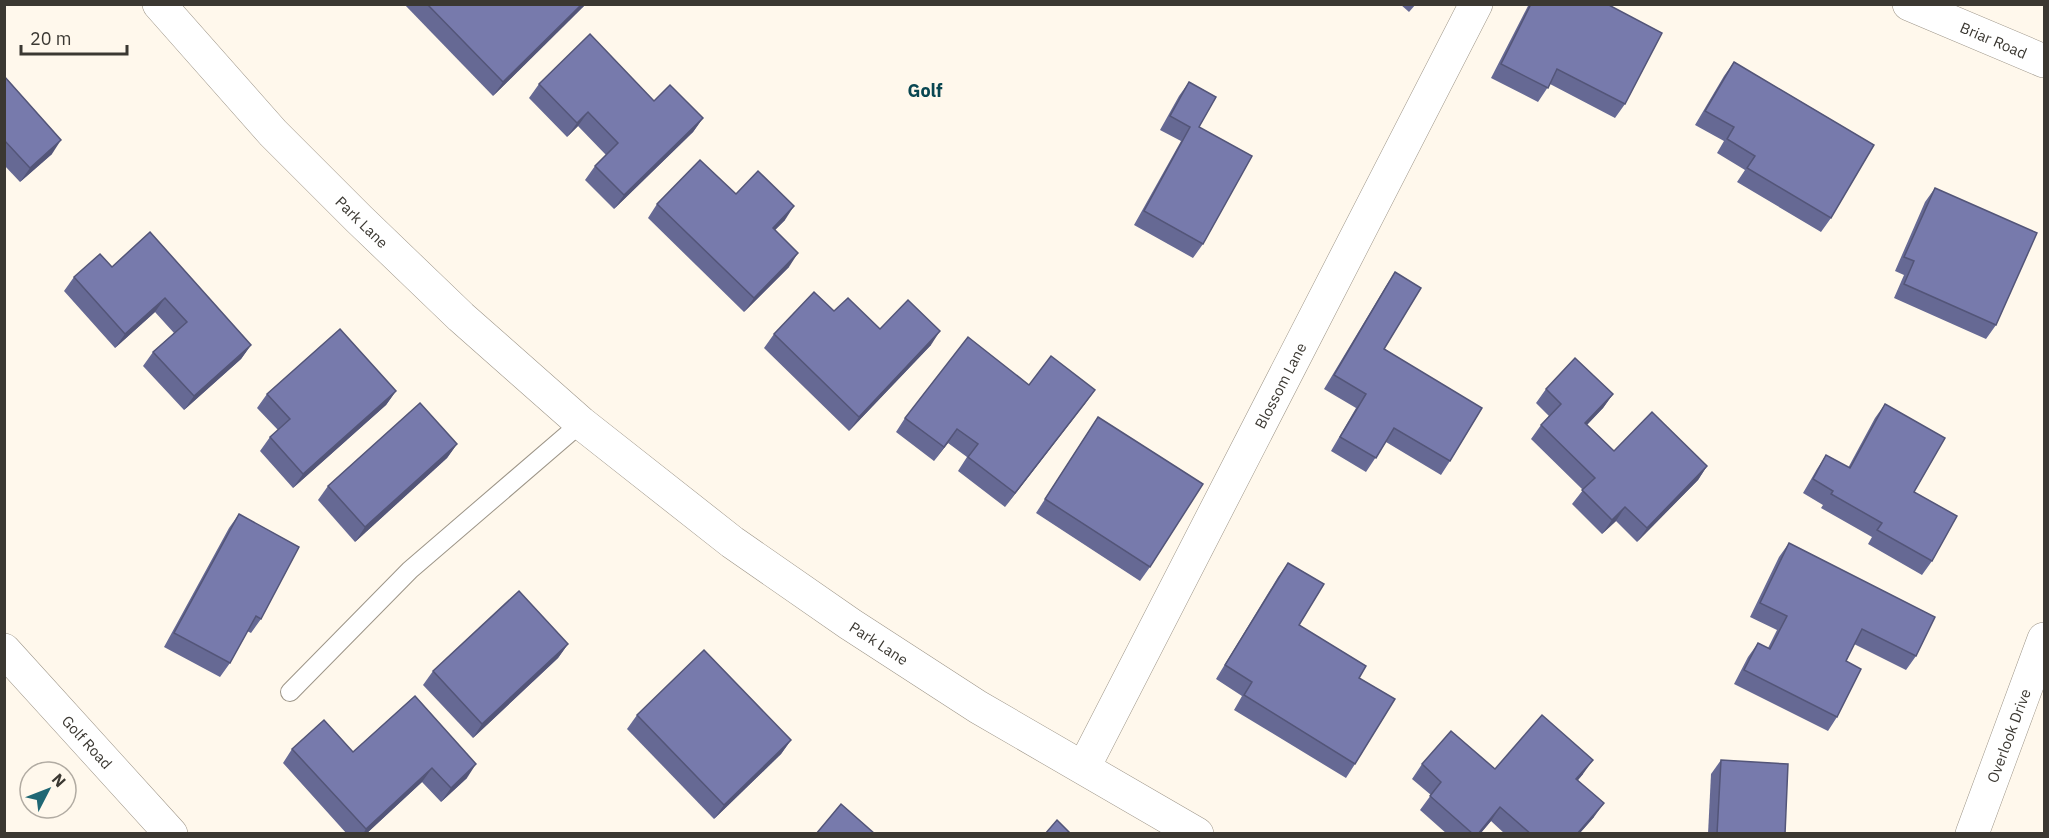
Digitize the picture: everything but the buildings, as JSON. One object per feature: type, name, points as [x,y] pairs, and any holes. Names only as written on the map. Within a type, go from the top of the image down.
[{"type":"street","name":"Park Lane","points":[[159,4],[273,133],[359,219],[461,317],[581,423],[732,542],[840,617],[978,707],[1197,834]]},
{"type":"street","name":"Blossom Lane","points":[[1084,767],[1476,4]]},
{"type":"street","name":"Briar Road","points":[[1909,4],[2044,61]]},
{"type":"street","name":"Overlook Drive","points":[[1972,834],[2044,639]]},
{"type":"street","name":"Golf Road","points":[[4,650],[171,834]]},
{"type":"lane","points":[[290,692],[410,570],[581,423]]},
{"type":"district","name":"Golf","points":[[925,90]]}]
